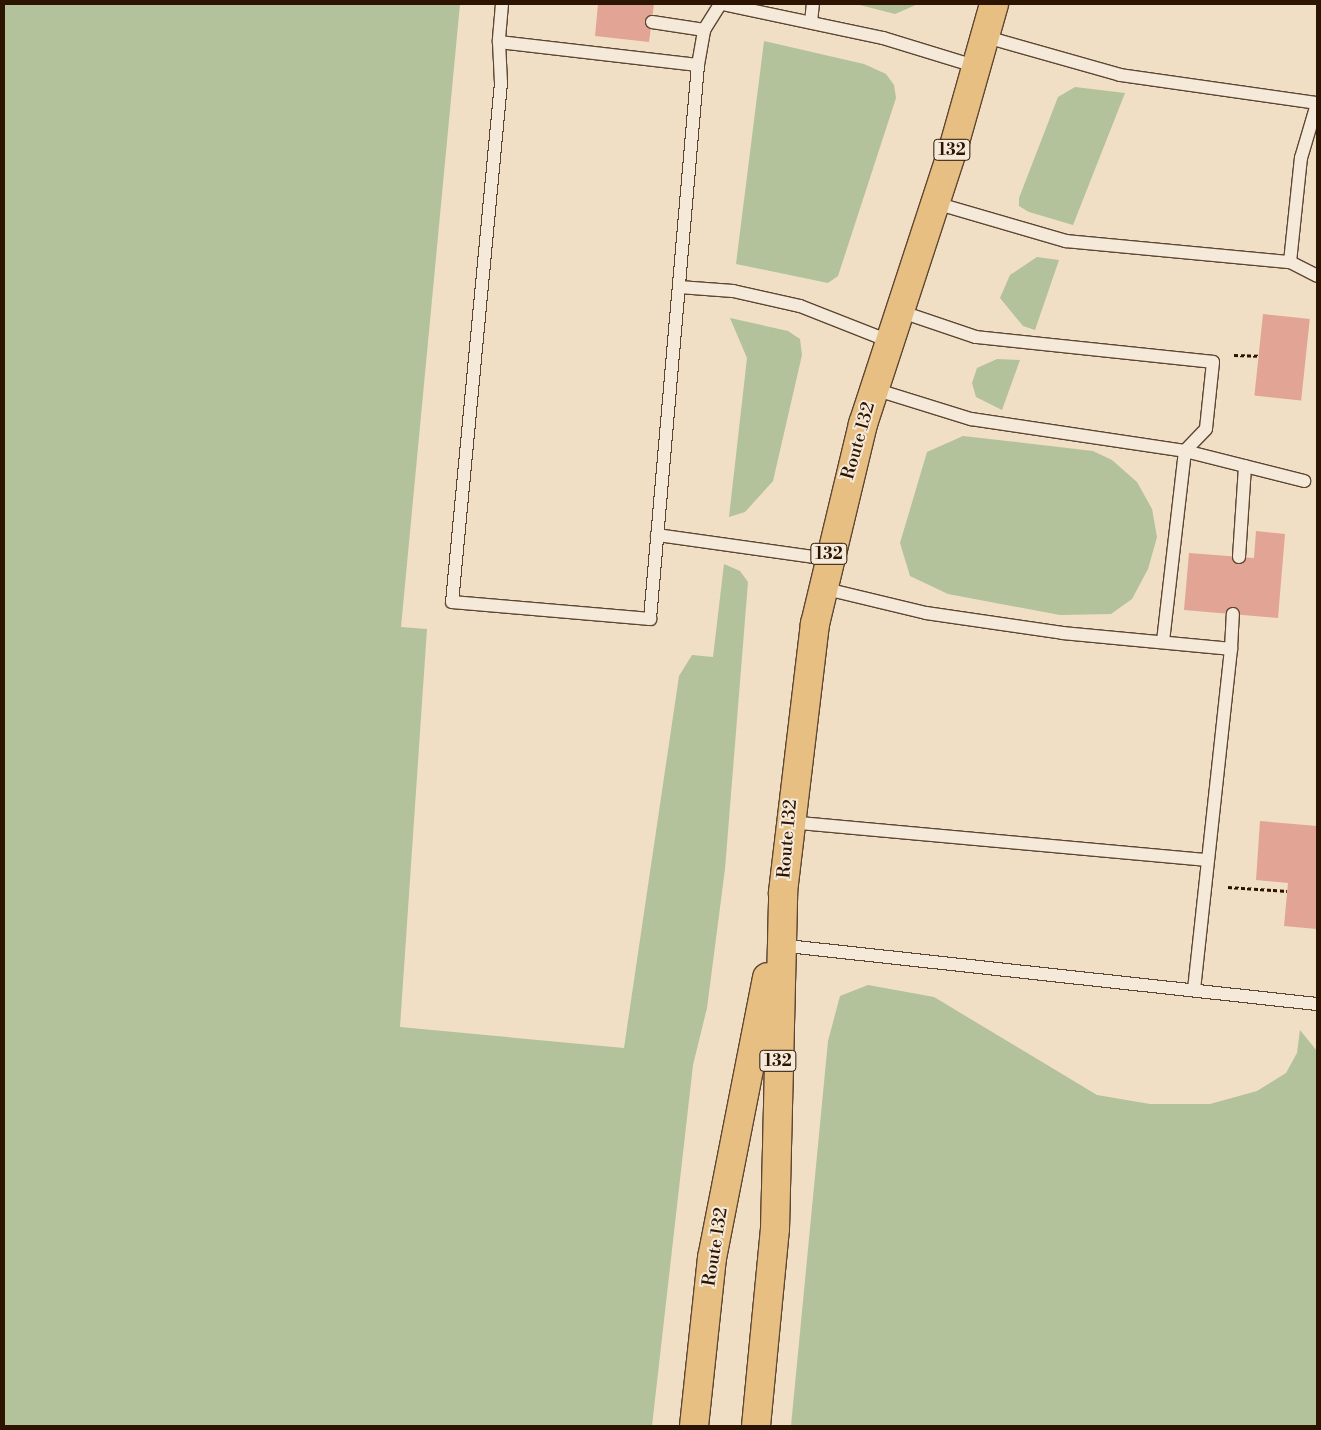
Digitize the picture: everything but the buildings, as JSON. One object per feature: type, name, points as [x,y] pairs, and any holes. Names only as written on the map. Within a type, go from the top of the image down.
[{"type":"highway","name":"Route 132","points":[[756,1426],[775,1229],[777,944],[789,822],[822,588],[828,559],[874,389],[978,67],[994,4]]},
{"type":"highway","name":"Route 132","points":[[694,1426],[712,1258],[777,944]]},
{"type":"lane","points":[[502,4],[498,42],[501,83],[452,602],[650,619],[698,64],[704,30],[721,4],[883,38],[978,67]]},
{"type":"lane","points":[[811,22],[812,4]]},
{"type":"lane","points":[[652,22],[704,30]]},
{"type":"lane","points":[[986,37],[1120,75],[1317,104],[1314,125],[1301,158],[1290,262]]},
{"type":"lane","points":[[498,42],[698,64]]},
{"type":"lane","points":[[935,204],[1066,241],[1290,262],[1317,276]]},
{"type":"lane","points":[[679,287],[733,292],[800,306],[889,341]]},
{"type":"lane","points":[[899,311],[976,337],[1213,362],[1206,429],[1185,451],[1163,642]]},
{"type":"lane","points":[[874,389],[971,419],[1185,451],[1304,481]]},
{"type":"lane","points":[[1238,557],[1245,466]]},
{"type":"lane","points":[[657,535],[828,559]]},
{"type":"lane","points":[[822,588],[926,612],[1231,649]]},
{"type":"lane","points":[[1194,989],[1234,614]]},
{"type":"lane","points":[[789,822],[1207,860]]},
{"type":"lane","points":[[777,944],[1317,1004]]},
{"type":"path","points":[[1204,885],[1287,891]]},
{"type":"green space","points":[[4,4],[460,4],[401,627],[427,629],[400,1027],[624,1048],[679,676],[692,655],[713,657],[724,564],[740,571],[748,582],[725,869],[707,1008],[693,1065],[652,1426],[4,1426]]},
{"type":"green space","points":[[856,4],[918,4],[895,14]]},
{"type":"green space","points":[[764,41],[864,64],[886,74],[894,85],[896,98],[838,276],[828,283],[736,264]]},
{"type":"green space","points":[[1075,87],[1125,93],[1073,225],[1029,212],[1019,206],[1019,198],[1058,97]]},
{"type":"green space","points":[[1037,257],[1059,260],[1035,330],[1023,326],[1000,298],[1010,275]]},
{"type":"green space","points":[[730,318],[788,331],[800,339],[802,355],[773,481],[745,512],[729,517],[747,358]]},
{"type":"green space","points":[[997,359],[1020,360],[1002,410],[976,397],[972,383],[977,368]]},
{"type":"green space","points":[[963,436],[1093,451],[1112,460],[1137,482],[1152,509],[1157,537],[1148,569],[1132,599],[1111,614],[1060,615],[948,594],[910,576],[900,543],[927,452]]},
{"type":"green space","points":[[868,985],[934,997],[1097,1095],[1150,1104],[1210,1104],[1257,1091],[1286,1073],[1297,1053],[1300,1030],[1317,1051],[1317,1426],[791,1426],[828,1041],[840,996]]}]
